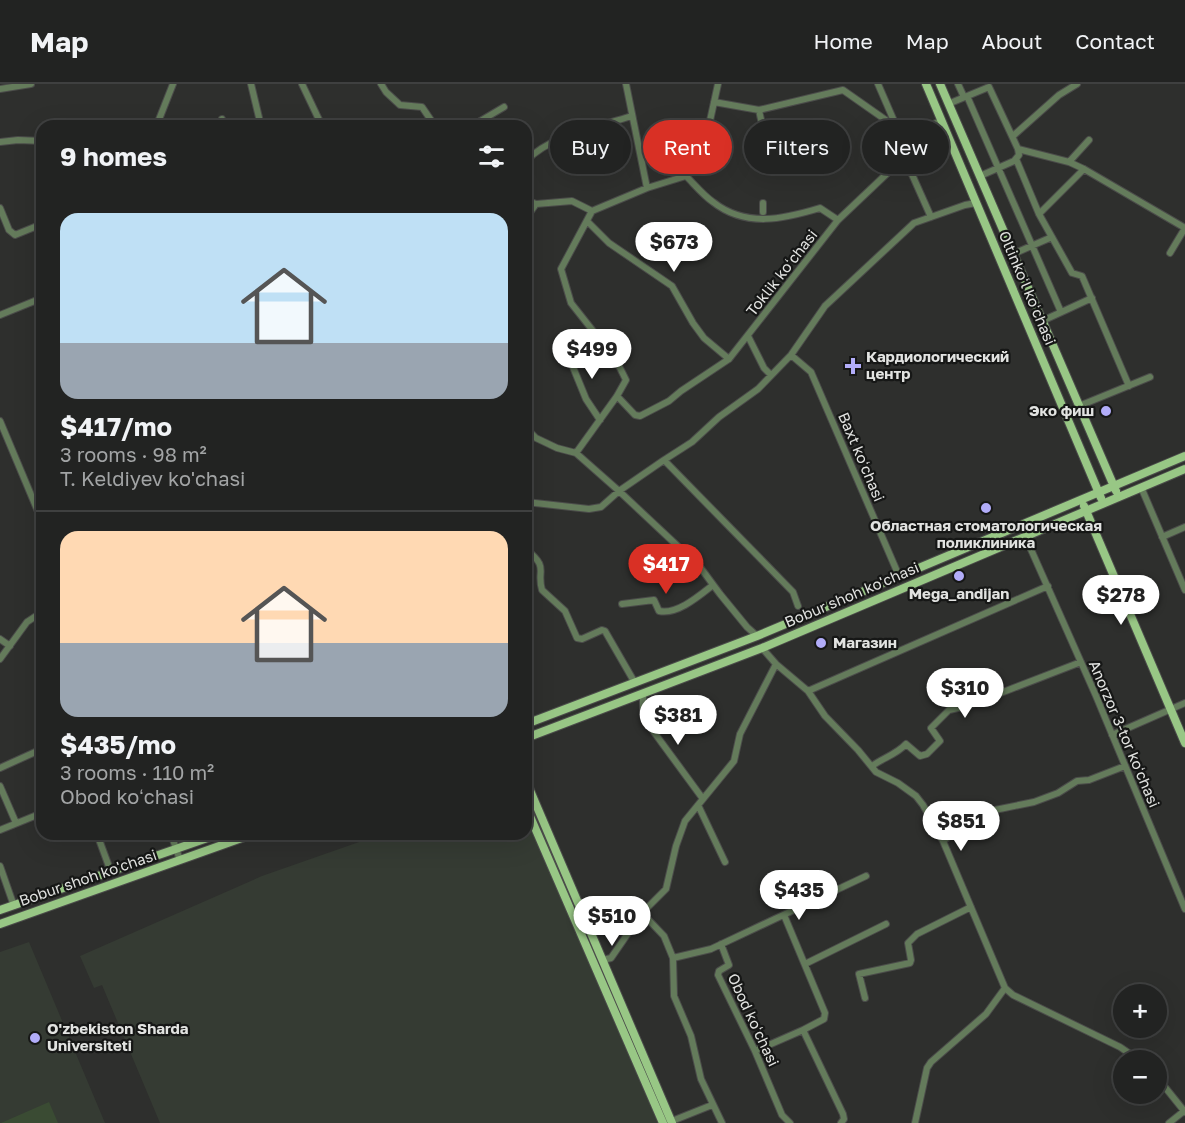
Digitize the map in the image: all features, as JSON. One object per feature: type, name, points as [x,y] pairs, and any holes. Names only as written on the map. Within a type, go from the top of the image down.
[{"type":"main road","name":"Oltinkoʻl koʻchasi","points":[[926,84],[941,120]]},
{"type":"main road","name":"Oltinkoʻl koʻchasi","points":[[940,84],[1118,497]]},
{"type":"main road","name":"Oltinkoʻl koʻchasi","points":[[949,140],[1103,503]]},
{"type":"main road","name":"Bobur shoh ko'chasi","points":[[532,722],[758,636],[1185,456]]},
{"type":"main road","name":"Bobur shoh ko'chasi","points":[[532,736],[762,648],[1185,469]]},
{"type":"main road","points":[[1086,510],[1105,484],[1107,471]]},
{"type":"main road","points":[[1092,478],[1090,489],[1082,500],[1185,743]]},
{"type":"main road","points":[[532,797],[597,956],[669,1122]]},
{"type":"main road","points":[[532,820],[597,956]]},
{"type":"main road","name":"Bobur shoh ko'chasi","points":[[0,910],[202,840]]},
{"type":"main road","name":"Bobur shoh ko'chasi","points":[[0,924],[236,840]]},
{"type":"street","points":[[0,89],[31,84]]},
{"type":"street","points":[[159,120],[173,84]]},
{"type":"street","points":[[250,84],[259,120]]},
{"type":"street","points":[[302,84],[319,120]]},
{"type":"street","points":[[381,84],[400,105],[422,107],[431,120]]},
{"type":"street","points":[[626,84],[647,188]]},
{"type":"street","points":[[576,453],[626,380],[622,370],[571,303],[561,269],[592,211],[647,188],[686,176],[704,148],[718,84]]},
{"type":"street","points":[[878,84],[892,120]]},
{"type":"street","points":[[958,84],[1000,167],[1061,312]]},
{"type":"street","points":[[1012,136],[1059,95],[1077,84]]},
{"type":"street","points":[[948,104],[989,86],[1018,149],[1019,155],[1016,159],[980,176]]},
{"type":"street","points":[[714,102],[759,110],[843,90],[886,120]]},
{"type":"street","points":[[482,120],[504,107]]},
{"type":"street","points":[[759,110],[761,120]]},
{"type":"street","points":[[532,155],[560,139],[632,116]]},
{"type":"street","points":[[1070,162],[1089,140]]},
{"type":"street","points":[[0,141],[36,141]]},
{"type":"street","points":[[1018,149],[1070,162],[1185,228],[1170,253]]},
{"type":"street","points":[[1016,159],[1039,214],[1072,273],[1082,276],[1130,386]]},
{"type":"street","points":[[1039,214],[1084,169]]},
{"type":"street","name":"Toklik koʻchasi","points":[[617,396],[635,415],[640,416],[669,401],[729,359],[838,220],[887,174]]},
{"type":"street","points":[[912,174],[931,217]]},
{"type":"street","points":[[686,176],[713,202],[729,213],[745,219],[801,214],[820,208],[838,220]]},
{"type":"street","points":[[532,202],[572,201],[592,211]]},
{"type":"street","points":[[763,203],[763,217]]},
{"type":"street","points":[[532,503],[589,509],[601,507],[619,491],[692,442],[719,417],[758,389],[791,355],[825,306],[915,223],[976,203]]},
{"type":"street","points":[[532,210],[536,204]]},
{"type":"street","points":[[0,208],[9,230],[15,235],[36,226]]},
{"type":"street","points":[[587,220],[609,243],[672,286],[704,338],[729,359]]},
{"type":"street","points":[[1013,254],[1052,237]]},
{"type":"street","points":[[1042,321],[1092,298]]},
{"type":"street","points":[[0,315],[36,300]]},
{"type":"street","points":[[748,336],[764,368],[771,375]]},
{"type":"street","points":[[566,350],[586,399],[600,420]]},
{"type":"street","name":"Baxt koʻchasi","points":[[791,355],[811,372],[899,576]]},
{"type":"street","points":[[1079,405],[1150,377]]},
{"type":"street","points":[[0,421],[36,506]]},
{"type":"street","points":[[532,434],[557,448],[576,453],[619,491],[700,567],[747,627],[758,636]]},
{"type":"street","points":[[664,460],[793,592],[798,606]]},
{"type":"street","points":[[1141,487],[1185,590]]},
{"type":"street","points":[[1162,537],[1185,527]]},
{"type":"street","name":"Anorzor 3-tor koʻchasi","points":[[1025,536],[1185,909]]},
{"type":"street","points":[[532,554],[542,571],[542,590],[565,611],[577,638],[582,639],[602,630],[605,632],[636,683]]},
{"type":"street","points":[[622,604],[654,600],[659,611],[665,612],[691,602],[713,585]]},
{"type":"street","points":[[808,691],[1048,586]]},
{"type":"street","points":[[0,659],[27,622],[36,616]]},
{"type":"street","points":[[0,639],[10,646]]},
{"type":"street","points":[[762,648],[776,664],[808,691],[825,716],[876,772],[898,783],[916,796],[923,805],[943,841],[1005,988],[1013,995],[1124,1050]]},
{"type":"street","points":[[872,766],[906,744],[920,756],[927,754],[940,741],[931,728],[949,710],[967,706],[1081,662]]},
{"type":"street","points":[[597,956],[611,958],[642,913],[666,889],[676,846],[685,821],[734,761],[740,734],[776,664]]},
{"type":"street","points":[[643,694],[643,710],[648,723],[700,802],[725,862]]},
{"type":"street","points":[[1112,735],[1185,703]]},
{"type":"street","points":[[0,768],[36,752]]},
{"type":"street","points":[[943,841],[970,820],[990,811],[1034,802],[1058,793],[1077,781],[1089,780],[1125,765]]},
{"type":"street","points":[[0,786],[16,823]]},
{"type":"street","points":[[0,830],[36,815]]},
{"type":"street","points":[[99,840],[111,872]]},
{"type":"street","points":[[173,840],[180,860]]},
{"type":"street","points":[[0,866],[14,906]]},
{"type":"street","points":[[673,958],[721,944],[866,876]]},
{"type":"street","points":[[865,998],[859,974],[910,963],[908,943],[917,934],[971,907]]},
{"type":"street","points":[[642,913],[664,936],[673,958],[674,996],[691,1036],[701,1079],[722,1123]]},
{"type":"street","points":[[755,1051],[803,1030],[825,1017],[784,915]]},
{"type":"street","points":[[805,964],[886,924]]},
{"type":"street","name":"Obod koʻchasi","points":[[721,944],[729,965],[719,971],[718,975],[755,1051],[782,1115],[790,1123]]},
{"type":"street","points":[[915,1123],[927,1068],[931,1062],[986,1014],[1005,988]]},
{"type":"street","points":[[803,1030],[843,1114],[844,1119],[841,1123]]},
{"type":"street","points":[[1167,1090],[1185,1112],[1169,1123]]},
{"type":"street","points":[[669,1122],[712,1105]]},
{"type":"shaded area","points":[[532,831],[658,1123],[160,1123],[102,985],[94,988],[80,956],[262,876],[365,840],[532,840]]},
{"type":"shaded area","name":"O'zbekiston Sharda Universiteti","points":[[29,942],[105,1123],[0,1123],[0,952]]},
{"type":"green space","points":[[49,1102],[58,1123],[1,1123]]},
{"type":"place","name":"Кардиологический центр","points":[[853,366]]},
{"type":"place","name":"Эко фиш","points":[[1106,411]]},
{"type":"place","name":"Областная стоматологическая поликлиника","points":[[986,508]]},
{"type":"place","name":"Mega_andijan","points":[[959,576]]},
{"type":"place","name":"Магазин","points":[[821,643]]},
{"type":"place","name":"O'zbekiston Sharda Universiteti","points":[[35,1038]]}]
